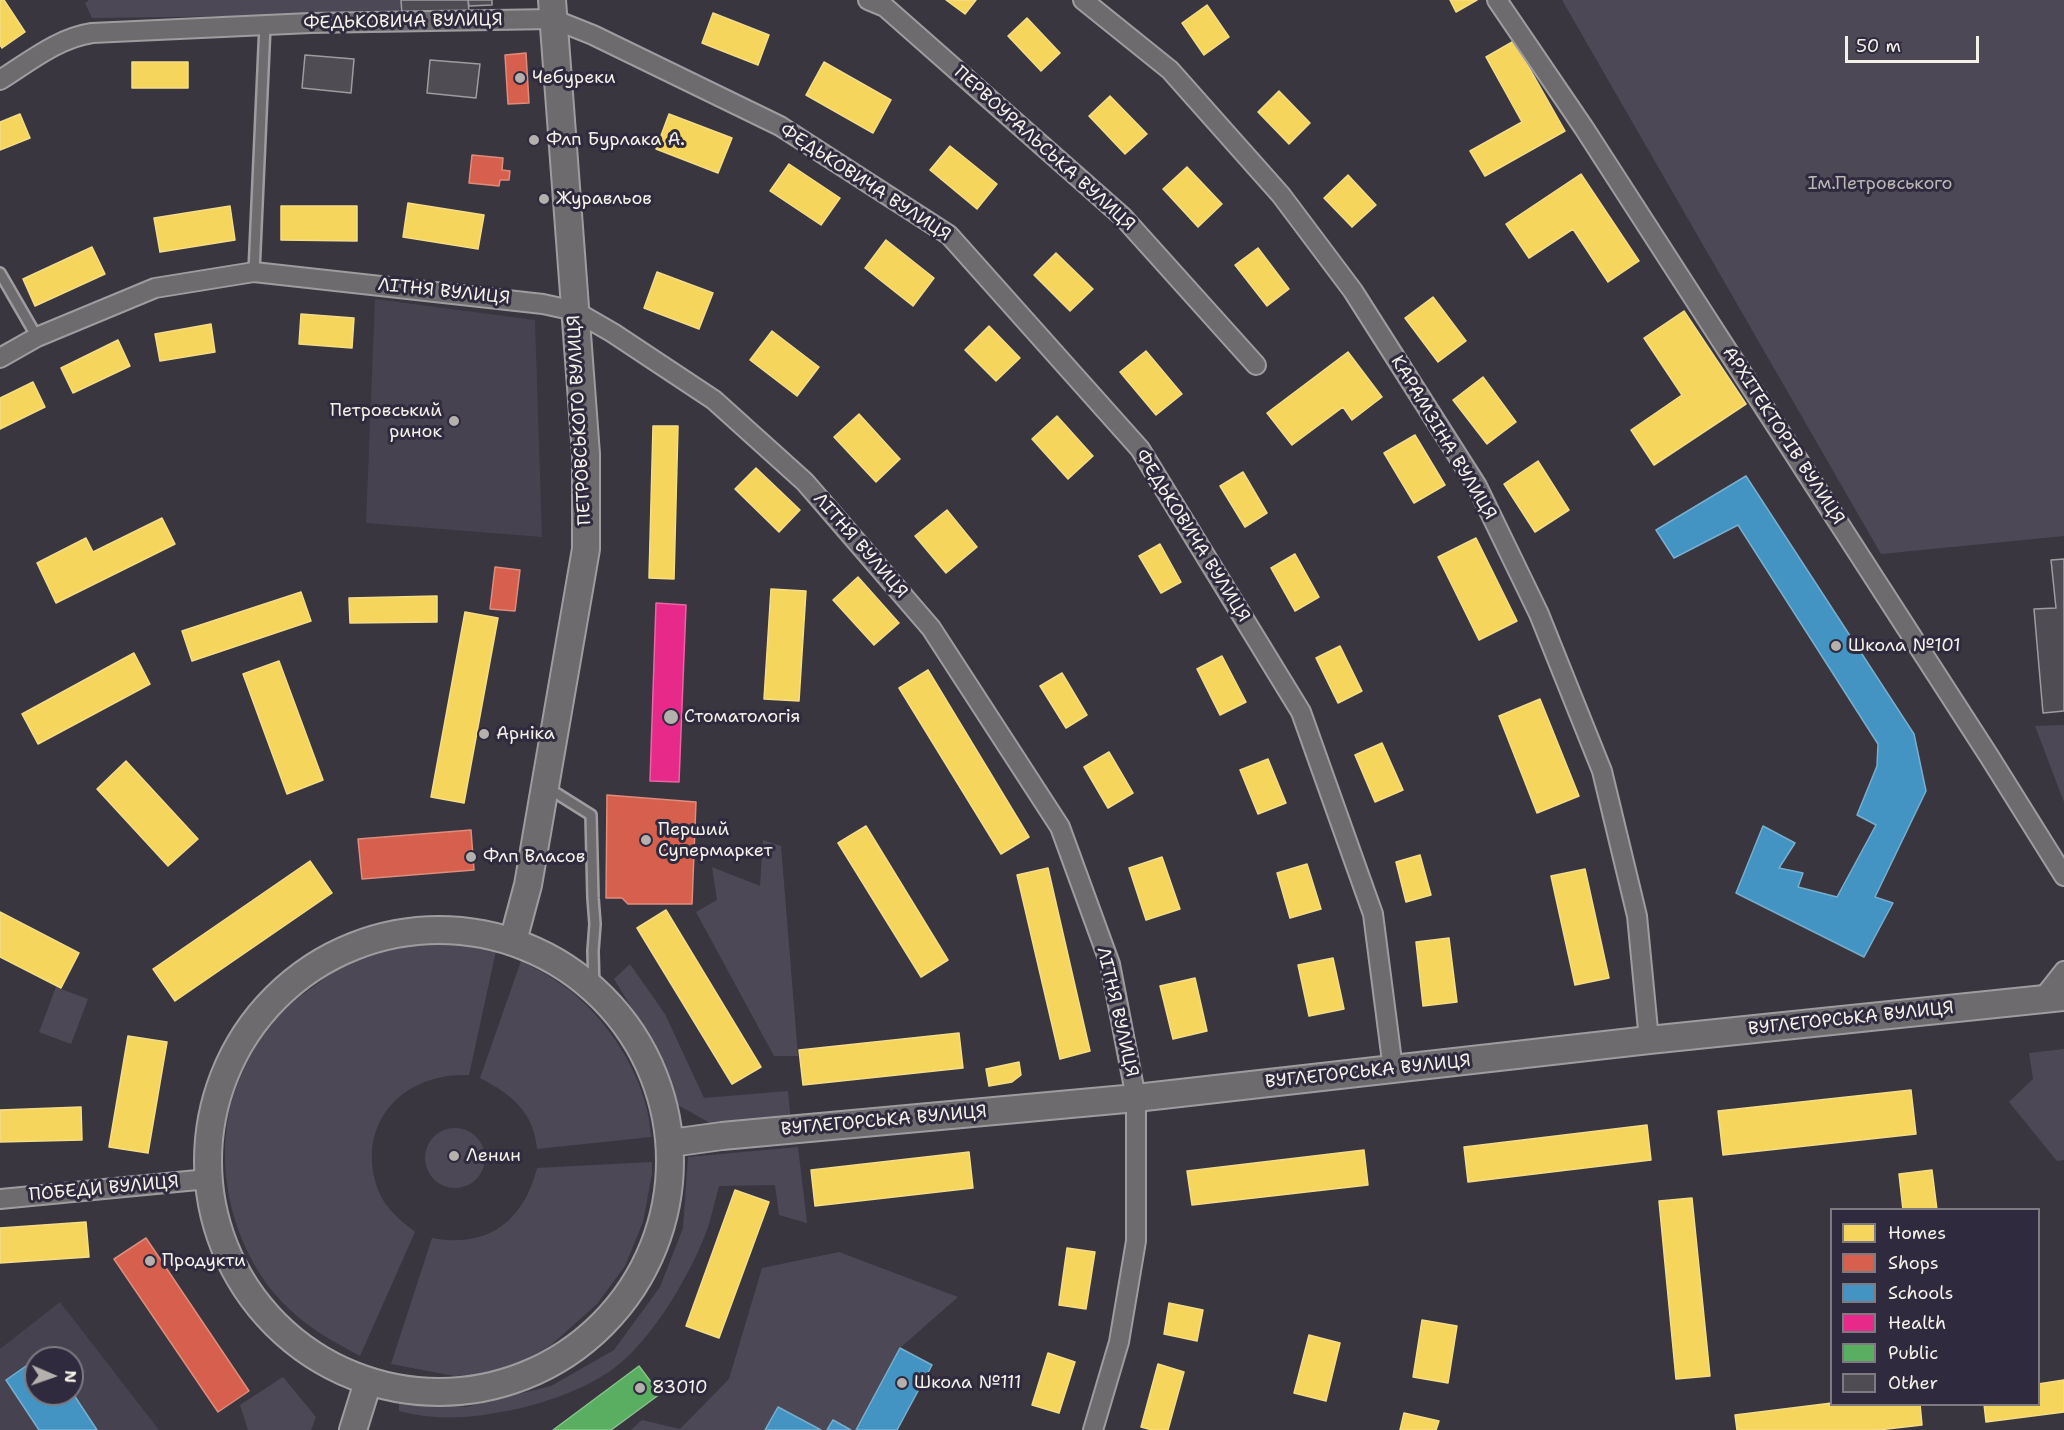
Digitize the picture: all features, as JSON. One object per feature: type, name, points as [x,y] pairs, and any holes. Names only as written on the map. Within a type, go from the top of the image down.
[{"type":"main road","name":"ПЕТРОВСЬКОГО ВУЛИЦЯ","points":[[513,941],[528,885],[586,549],[586,454],[553,9]]},
{"type":"main road","points":[[417,930],[465,930],[513,941],[562,963],[594,989],[604,997],[638,1040],[660,1089],[671,1143],[668,1201],[651,1257],[620,1308],[577,1348],[526,1377],[469,1392],[411,1392],[368,1382],[319,1360],[288,1337],[261,1310],[240,1280],[224,1248],[214,1214],[208,1179],[209,1133],[220,1087],[239,1045],[266,1007],[300,975],[336,953],[375,938],[417,930]]},
{"type":"main road","name":"ВУГЛЕГОРСЬКА ВУЛИЦЯ","points":[[671,1143],[722,1136],[1136,1098],[1649,1040],[2053,998]]},
{"type":"main road","points":[[353,1430],[368,1382]]},
{"type":"street","name":"ПЕРВОУРАЛЬСЬКА ВУЛИЦЯ","points":[[868,0],[885,7],[1122,217],[1256,365]]},
{"type":"street","name":"КАРАМЗІНА ВУЛИЦЯ","points":[[1083,0],[1170,69],[1281,195],[1353,291],[1476,486],[1539,614],[1602,771],[1637,916],[1649,1040]]},
{"type":"street","name":"АРХІТЕКТОРІВ ВУЛИЦЯ","points":[[1497,0],[1603,158],[2064,876]]},
{"type":"street","name":"ФЕДЬКОВИЧА ВУЛИЦЯ","points":[[0,80],[77,35],[553,9],[593,35],[780,126],[949,235],[1140,449],[1301,712],[1373,914],[1393,1069]]},
{"type":"street","name":"ЛІТНЯ ВУЛИЦЯ","points":[[0,358],[37,337],[155,288],[254,272],[543,304],[575,311],[613,333],[714,400],[805,483],[931,628],[1060,827],[1110,964],[1136,1098],[1136,1241],[1119,1342],[1093,1430]]},
{"type":"street","points":[[2053,998],[2064,971]]},
{"type":"street","name":"ПОБЕДИ ВУЛИЦЯ","points":[[0,1199],[208,1179]]},
{"type":"lane","points":[[254,272],[265,25]]},
{"type":"lane","points":[[0,273],[37,337]]},
{"type":"lane","points":[[544,786],[591,815],[592,898],[595,924],[594,989]]},
{"type":"shaded area","name":"Петровський ринок","points":[[375,299],[535,320],[542,537],[366,523]]},
{"type":"shaded area","points":[[60,1302],[159,1430],[0,1430],[0,1349]]},
{"type":"green space","points":[[89,0],[409,0],[395,14],[92,18],[85,3]]},
{"type":"green space","name":"Ім.Петровського","points":[[1562,0],[2064,0],[2064,536],[1881,554]]},
{"type":"green space","points":[[2064,725],[2064,802],[2035,726]]},
{"type":"green space","points":[[763,840],[781,846],[798,1056],[774,1056],[696,912],[717,900],[712,867],[760,886]]},
{"type":"green space","points":[[426,943],[463,943],[496,951],[469,1075],[445,1076],[423,1083],[404,1093],[389,1107],[378,1125],[373,1145],[373,1168],[379,1192],[399,1219],[415,1232],[360,1356],[319,1332],[291,1311],[267,1284],[254,1264],[243,1243],[229,1196],[225,1149],[227,1125],[235,1091],[250,1057],[274,1021],[287,1008],[347,963],[386,950]]},
{"type":"green space","points":[[521,961],[546,974],[569,990],[596,1015],[608,1030],[638,1081],[649,1118],[651,1137],[537,1149],[535,1136],[526,1114],[511,1098],[480,1078]]},
{"type":"green space","points":[[630,964],[665,1014],[704,1098],[788,1091],[791,1124],[717,1127],[678,1105],[659,1052],[614,979]]},
{"type":"green space","points":[[56,987],[88,999],[71,1044],[39,1032]]},
{"type":"green space","points":[[2064,1049],[2064,1160],[2057,1161],[2009,1102],[2033,1079],[2029,1053]]},
{"type":"green space","points":[[455,1128],[472,1133],[480,1141],[485,1158],[480,1175],[472,1183],[455,1188],[438,1183],[430,1175],[425,1158],[430,1141],[438,1133]]},
{"type":"green space","points":[[798,1147],[807,1223],[779,1215],[775,1185],[719,1186],[703,1240],[671,1302],[643,1340],[613,1369],[576,1389],[520,1408],[466,1417],[427,1416],[399,1411],[399,1403],[466,1407],[551,1386],[614,1350],[660,1287],[683,1228],[688,1157]]},
{"type":"green space","points":[[652,1162],[643,1222],[625,1266],[597,1304],[551,1345],[503,1373],[454,1376],[391,1364],[432,1238],[470,1239],[486,1235],[500,1227],[523,1203],[537,1168]]},
{"type":"green space","points":[[839,1252],[958,1297],[900,1348],[856,1430],[851,1430],[833,1420],[827,1430],[821,1430],[778,1407],[765,1430],[631,1430],[642,1420],[680,1429],[729,1379],[762,1268]]},
{"type":"green space","points":[[283,1377],[316,1417],[311,1430],[248,1430],[240,1405]]},
{"type":"building: Homes","points":[[0,0],[4,0],[25,32],[2,48],[0,45]]},
{"type":"building: Homes","points":[[946,0],[976,0],[965,14]]},
{"type":"building: Homes","points":[[1450,0],[1477,0],[1456,12]]},
{"type":"building: Homes","points":[[1207,5],[1229,37],[1204,55],[1182,23]]},
{"type":"building: Homes","points":[[713,13],[769,35],[758,65],[702,43]]},
{"type":"building: Homes","points":[[1027,18],[1060,53],[1041,71],[1008,36]]},
{"type":"building: Homes","points":[[1514,41],[1565,131],[1485,176],[1470,151],[1522,122],[1486,57]]},
{"type":"building: Homes","points":[[132,62],[188,62],[188,88],[132,88]]},
{"type":"building: Homes","points":[[824,62],[891,100],[873,133],[806,95]]},
{"type":"building: Homes","points":[[1279,91],[1310,123],[1289,144],[1258,112]]},
{"type":"building: Homes","points":[[1110,96],[1147,134],[1125,154],[1089,116]]},
{"type":"building: Homes","points":[[20,114],[30,138],[0,150],[0,122]]},
{"type":"building: Homes","points":[[669,114],[732,138],[718,173],[656,149]]},
{"type":"building: Homes","points":[[950,146],[997,184],[977,209],[930,170]]},
{"type":"building: Homes","points":[[789,164],[840,198],[821,225],[770,191]]},
{"type":"building: Homes","points":[[1187,167],[1222,204],[1198,227],[1163,189]]},
{"type":"building: Homes","points":[[1581,174],[1639,261],[1608,282],[1573,229],[1529,258],[1506,224]]},
{"type":"building: Homes","points":[[1348,175],[1376,205],[1352,227],[1324,198]]},
{"type":"building: Homes","points":[[408,203],[484,215],[478,249],[403,237]]},
{"type":"building: Homes","points":[[230,206],[235,240],[160,252],[154,218]]},
{"type":"building: Homes","points":[[281,206],[357,206],[357,241],[281,240]]},
{"type":"building: Homes","points":[[886,240],[934,278],[913,306],[865,268]]},
{"type":"building: Homes","points":[[92,247],[105,274],[35,306],[23,279]]},
{"type":"building: Homes","points":[[1258,248],[1289,289],[1267,306],[1235,265]]},
{"type":"building: Homes","points":[[1056,253],[1093,289],[1070,311],[1034,275]]},
{"type":"building: Homes","points":[[657,272],[713,293],[699,329],[644,308]]},
{"type":"building: Homes","points":[[1433,297],[1466,341],[1438,362],[1405,318]]},
{"type":"building: Homes","points":[[1684,311],[1746,404],[1654,465],[1631,430],[1682,395],[1644,338]]},
{"type":"building: Homes","points":[[301,314],[354,318],[352,348],[299,344]]},
{"type":"building: Homes","points":[[211,324],[215,352],[160,361],[155,334]]},
{"type":"building: Homes","points":[[989,326],[1020,358],[996,381],[965,350]]},
{"type":"building: Homes","points":[[772,331],[819,367],[797,396],[750,360]]},
{"type":"building: Homes","points":[[118,340],[130,366],[73,393],[61,368]]},
{"type":"building: Homes","points":[[1146,351],[1182,394],[1156,415],[1120,372]]},
{"type":"building: Homes","points":[[1348,352],[1382,397],[1352,420],[1343,407],[1292,445],[1267,413]]},
{"type":"building: Homes","points":[[1483,377],[1516,422],[1487,444],[1453,400]]},
{"type":"building: Homes","points":[[33,382],[45,407],[0,429],[0,398]]},
{"type":"building: Homes","points":[[859,414],[900,459],[876,482],[834,437]]},
{"type":"building: Homes","points":[[1057,416],[1093,456],[1068,479],[1032,439]]},
{"type":"building: Homes","points":[[653,426],[678,426],[674,579],[649,578]]},
{"type":"building: Homes","points":[[1415,435],[1445,485],[1414,503],[1384,453]]},
{"type":"building: Homes","points":[[1538,461],[1569,510],[1535,532],[1504,484]]},
{"type":"building: Homes","points":[[756,468],[800,510],[779,532],[735,489]]},
{"type":"building: Homes","points":[[1243,472],[1267,513],[1245,527],[1220,486]]},
{"type":"building: Homes","points":[[947,510],[977,547],[946,573],[915,536]]},
{"type":"building: Homes","points":[[162,518],[175,544],[56,603],[37,563],[86,538],[93,552]]},
{"type":"building: Homes","points":[[1476,538],[1517,621],[1479,640],[1438,557]]},
{"type":"building: Homes","points":[[1160,544],[1181,582],[1161,593],[1139,556]]},
{"type":"building: Homes","points":[[1295,554],[1319,597],[1295,611],[1271,568]]},
{"type":"building: Homes","points":[[858,577],[899,623],[874,645],[833,600]]},
{"type":"building: Homes","points":[[771,589],[806,591],[799,701],[764,699]]},
{"type":"building: Homes","points":[[301,592],[311,621],[192,661],[182,631]]},
{"type":"building: Homes","points":[[437,596],[437,622],[350,623],[349,598]]},
{"type":"building: Homes","points":[[465,612],[498,618],[464,803],[431,797]]},
{"type":"building: Homes","points":[[1340,646],[1362,691],[1338,703],[1316,658]]},
{"type":"building: Homes","points":[[134,653],[150,684],[38,744],[22,714]]},
{"type":"building: Homes","points":[[1222,656],[1246,702],[1220,715],[1197,669]]},
{"type":"building: Homes","points":[[279,661],[323,780],[287,794],[243,674]]},
{"type":"building: Homes","points":[[928,670],[1029,837],[1001,854],[899,688]]},
{"type":"building: Homes","points":[[1062,673],[1087,715],[1066,728],[1040,686]]},
{"type":"building: Homes","points":[[1540,699],[1579,796],[1537,813],[1499,716]]},
{"type":"building: Homes","points":[[1382,743],[1403,790],[1375,802],[1355,755]]},
{"type":"building: Homes","points":[[1109,752],[1133,793],[1108,808],[1084,767]]},
{"type":"building: Homes","points":[[1268,759],[1286,803],[1258,814],[1240,770]]},
{"type":"building: Homes","points":[[126,761],[198,839],[168,866],[97,789]]},
{"type":"building: Homes","points":[[866,826],[948,960],[921,977],[838,843]]},
{"type":"building: Homes","points":[[1420,855],[1431,895],[1406,902],[1396,862]]},
{"type":"building: Homes","points":[[1162,857],[1180,909],[1146,920],[1129,868]]},
{"type":"building: Homes","points":[[310,861],[332,893],[175,1001],[153,969]]},
{"type":"building: Homes","points":[[1307,864],[1321,909],[1290,918],[1277,873]]},
{"type":"building: Homes","points":[[1048,868],[1090,1051],[1060,1059],[1017,875]]},
{"type":"building: Homes","points":[[1585,869],[1609,978],[1575,985],[1551,876]]},
{"type":"building: Homes","points":[[666,910],[761,1067],[732,1084],[637,928]]},
{"type":"building: Homes","points":[[0,912],[79,953],[61,988],[0,957]]},
{"type":"building: Homes","points":[[1449,938],[1457,1002],[1423,1006],[1416,942]]},
{"type":"building: Homes","points":[[1333,958],[1344,1009],[1309,1016],[1298,965]]},
{"type":"building: Homes","points":[[1195,978],[1207,1031],[1173,1039],[1160,986]]},
{"type":"building: Homes","points":[[959,1033],[963,1068],[803,1085],[799,1050]]},
{"type":"building: Homes","points":[[128,1036],[167,1042],[148,1153],[109,1147]]},
{"type":"building: Homes","points":[[1019,1062],[1021,1075],[1012,1082],[989,1086],[986,1069]]},
{"type":"building: Homes","points":[[1911,1090],[1916,1134],[1723,1155],[1718,1111]]},
{"type":"building: Homes","points":[[81,1107],[82,1140],[0,1142],[0,1110]]},
{"type":"building: Homes","points":[[1647,1125],[1651,1160],[1468,1182],[1464,1147]]},
{"type":"building: Homes","points":[[1364,1150],[1368,1185],[1192,1205],[1187,1171]]},
{"type":"building: Homes","points":[[969,1152],[973,1188],[815,1206],[811,1170]]},
{"type":"building: Homes","points":[[1932,1170],[1937,1208],[1903,1208],[1899,1174]]},
{"type":"building: Homes","points":[[735,1190],[769,1202],[719,1338],[686,1326]]},
{"type":"building: Homes","points":[[1692,1198],[1710,1376],[1676,1379],[1659,1201]]},
{"type":"building: Homes","points":[[86,1222],[89,1257],[0,1263],[0,1228]]},
{"type":"building: Homes","points":[[1067,1248],[1095,1252],[1086,1309],[1059,1305]]},
{"type":"building: Homes","points":[[1169,1303],[1203,1310],[1197,1341],[1164,1334]]},
{"type":"building: Homes","points":[[1422,1320],[1457,1326],[1448,1383],[1413,1377]]},
{"type":"building: Homes","points":[[1309,1335],[1340,1343],[1326,1401],[1294,1393]]},
{"type":"building: Homes","points":[[1048,1353],[1075,1362],[1059,1413],[1032,1405]]},
{"type":"building: Homes","points":[[1158,1364],[1184,1372],[1168,1430],[1141,1427]]},
{"type":"building: Homes","points":[[2064,1380],[2064,1412],[1986,1422],[1984,1406],[2040,1406],[2040,1384]]},
{"type":"building: Homes","points":[[1830,1403],[1830,1406],[1920,1406],[1922,1425],[1878,1430],[1737,1430],[1735,1415]]},
{"type":"building: Homes","points":[[1404,1413],[1439,1421],[1436,1430],[1400,1430]]},
{"type":"building: Shops","points":[[526,53],[529,103],[508,104],[505,55]]},
{"type":"building: Shops","points":[[472,155],[503,158],[502,170],[510,171],[509,180],[500,180],[499,186],[469,183]]},
{"type":"building: Shops","points":[[495,567],[520,570],[515,611],[490,609]]},
{"type":"building: Shops","points":[[607,795],[696,802],[692,904],[628,904],[622,898],[606,898]]},
{"type":"building: Shops","points":[[471,830],[474,870],[362,879],[358,839]]},
{"type":"building: Shops","points":[[146,1238],[249,1391],[218,1412],[114,1259]]},
{"type":"building: Schools","name":"Школа №101","points":[[1746,476],[1914,734],[1926,791],[1875,897],[1893,903],[1864,957],[1736,893],[1763,826],[1795,843],[1779,868],[1803,873],[1798,887],[1837,897],[1876,825],[1857,815],[1877,766],[1878,744],[1738,525],[1674,558],[1656,530]]},
{"type":"building: Schools","name":"Школа №111","points":[[900,1348],[932,1365],[897,1430],[856,1430]]},
{"type":"building: Schools","points":[[24,1367],[24,1406],[81,1406],[97,1430],[39,1430],[6,1380]]},
{"type":"building: Schools","points":[[778,1407],[821,1430],[765,1430]]},
{"type":"building: Schools","points":[[833,1420],[851,1430],[827,1430]]},
{"type":"building: Health","points":[[656,603],[686,605],[679,782],[650,781]]},
{"type":"building: Public","points":[[639,1366],[660,1394],[611,1430],[553,1430]]},
{"type":"building: Other","points":[[401,0],[468,0],[469,12],[402,15]]},
{"type":"building: Other","points":[[468,0],[492,0],[492,5],[469,6]]},
{"type":"building: Other","points":[[305,55],[354,59],[351,93],[302,88]]},
{"type":"building: Other","points":[[430,60],[480,64],[476,98],[427,93]]},
{"type":"building: Other","points":[[2064,559],[2064,711],[2043,713],[2034,609],[2056,608],[2051,560]]},
{"type":"place","name":"Чебуреки","points":[[520,78]]},
{"type":"place","name":"Флп Бурлака А.","points":[[534,140]]},
{"type":"place","name":"Журавльов","points":[[544,199]]},
{"type":"place","name":"Петровський ринок","points":[[454,421]]},
{"type":"place","name":"Школа №101","points":[[1836,646]]},
{"type":"place","name":"Стоматологія","points":[[671,717]]},
{"type":"place","name":"Арніка","points":[[484,734]]},
{"type":"place","name":"Перший Супермаркет","points":[[646,840]]},
{"type":"place","name":"Флп Власов","points":[[471,857]]},
{"type":"place","name":"Ленин","points":[[454,1156]]},
{"type":"place","name":"Продукти","points":[[150,1261]]},
{"type":"place","name":"Школа №111","points":[[902,1383]]},
{"type":"place","name":"83010","points":[[640,1388]]}]
